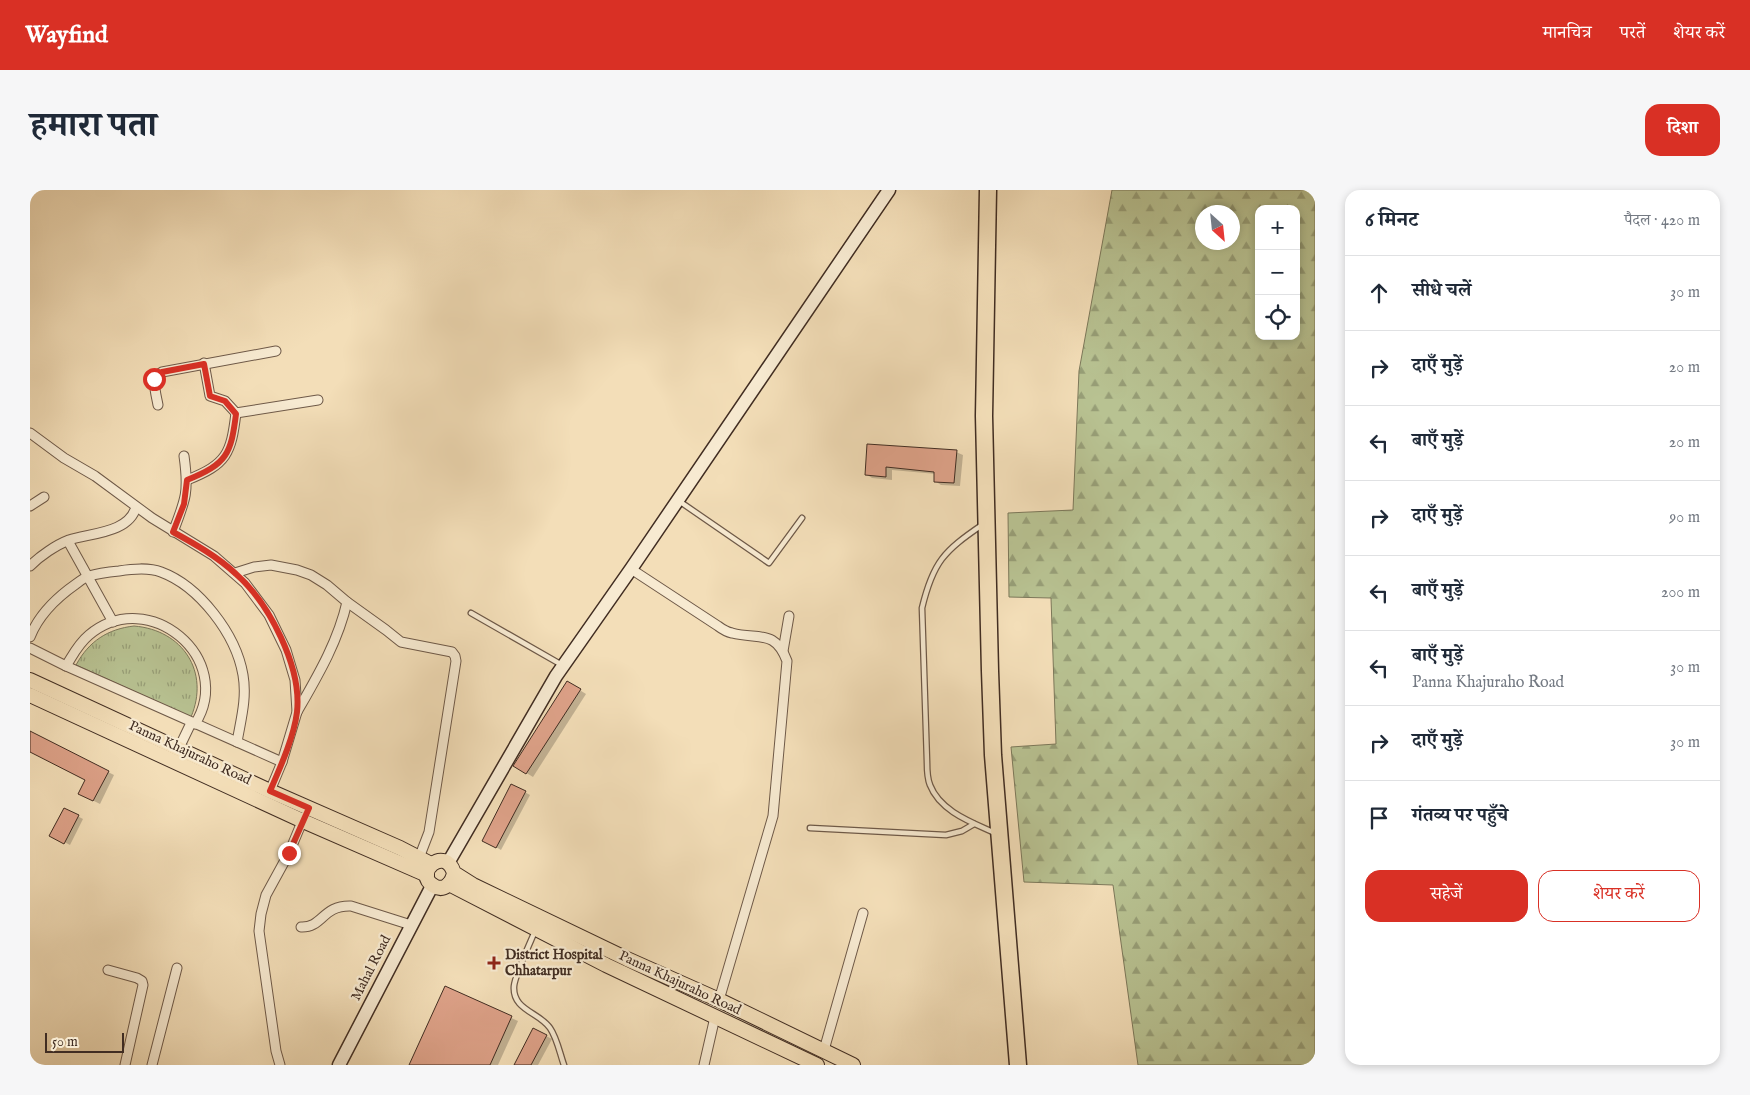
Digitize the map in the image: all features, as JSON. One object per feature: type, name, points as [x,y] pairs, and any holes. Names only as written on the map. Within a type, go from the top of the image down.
[{"type":"highway","points":[[988,190],[984,416],[993,755],[1018,1065]]},
{"type":"main road","points":[[427,871],[438,888],[444,887],[563,666],[889,190]]},
{"type":"main road","name":"Panna Khajuraho Road","points":[[30,680],[270,791],[306,815]]},
{"type":"main road","name":"Panna Khajuraho Road","points":[[30,695],[306,815],[427,871],[436,861],[442,861],[450,874],[535,930],[817,1065]]},
{"type":"main road","name":"Mahal Road","points":[[339,1065],[410,925],[427,871]]},
{"type":"main road","name":"Panna Khajuraho Road","points":[[450,874],[853,1065]]},
{"type":"street","points":[[158,405],[154,379],[156,375],[162,372],[276,351]]},
{"type":"street","points":[[187,480],[213,468],[229,451],[233,440],[236,414],[225,401],[210,396],[204,364]]},
{"type":"street","points":[[236,414],[318,400]]},
{"type":"street","points":[[30,433],[64,458],[95,476],[173,532],[214,556],[235,573],[262,604],[276,627],[286,650],[295,680],[297,712]]},
{"type":"street","points":[[173,532],[184,504],[187,480],[184,456]]},
{"type":"street","points":[[30,506],[44,497]]},
{"type":"street","points":[[30,566],[68,540],[122,525],[130,520],[136,507]]},
{"type":"street","points":[[68,540],[113,622]]},
{"type":"street","points":[[235,573],[254,567],[271,565],[311,574],[400,642],[452,652],[455,656],[456,661],[429,832],[427,871]]},
{"type":"street","points":[[30,637],[39,619],[57,598],[88,576],[127,570],[150,569],[178,580],[189,588],[221,622],[235,648],[243,674],[245,700],[237,742]]},
{"type":"street","points":[[631,569],[718,626],[732,633],[762,636],[773,640],[783,651],[787,661],[773,816],[719,1000]]},
{"type":"street","points":[[270,791],[282,762],[297,712],[324,666],[342,625],[347,602]]},
{"type":"street","points":[[783,651],[789,616]]},
{"type":"street","points":[[66,666],[77,648],[88,636],[113,622],[137,619],[158,623],[176,633],[190,646],[200,663],[204,682],[204,702],[179,748]]},
{"type":"street","points":[[30,648],[193,724],[282,762]]},
{"type":"street","points":[[280,1065],[276,1051],[259,931],[266,895],[289,853],[306,815]]},
{"type":"street","points":[[301,927],[309,927],[330,910],[342,906],[350,906],[410,925]]},
{"type":"street","points":[[824,1050],[863,913]]},
{"type":"street","points":[[152,1065],[176,968]]},
{"type":"street","points":[[108,970],[137,978],[142,981],[143,986],[125,1065]]},
{"type":"street","points":[[704,1065],[715,1017]]},
{"type":"lane","points":[[678,500],[770,563],[802,518]]},
{"type":"lane","points":[[986,523],[960,540],[942,557],[927,588],[922,608],[928,783],[932,791],[946,807],[974,824],[1000,835]]},
{"type":"lane","points":[[471,613],[563,666]]},
{"type":"lane","points":[[810,828],[946,835],[962,831],[974,824]]},
{"type":"lane","points":[[535,930],[514,985],[516,998],[521,1006],[550,1028],[564,1065]]},
{"type":"green space","points":[[1112,190],[1315,190],[1315,1065],[1138,1065],[1113,885],[1024,882],[1011,747],[1056,744],[1051,598],[1009,597],[1008,513],[1073,510],[1079,371]]},
{"type":"green space","points":[[134,626],[151,629],[166,636],[179,645],[188,656],[194,669],[197,684],[196,700],[191,717],[76,665],[87,649],[100,638],[116,630]]},
{"type":"building","points":[[867,444],[957,450],[954,483],[934,482],[934,472],[886,467],[886,477],[865,475]]},
{"type":"building","points":[[567,681],[581,689],[526,774],[513,766]]},
{"type":"building","points":[[30,731],[109,771],[93,801],[78,794],[85,780],[30,752]]},
{"type":"building","points":[[511,784],[526,791],[496,848],[482,841]]},
{"type":"building","points":[[64,808],[79,815],[64,844],[49,836]]},
{"type":"building","points":[[445,986],[512,1016],[490,1065],[409,1065]]},
{"type":"building","points":[[533,1028],[547,1035],[531,1065],[514,1065]]},
{"type":"place","name":"District Hospital Chhatarpur","points":[[494,963]]},
{"type":"route","points":[[154,379],[156,375],[162,372],[204,364],[210,396],[213,399],[225,401],[236,414],[233,440],[229,451],[213,468],[187,480],[184,504],[173,532],[214,556],[245,582],[269,615],[286,650],[295,680],[297,712],[282,762],[270,791],[309,808],[289,853]]}]
